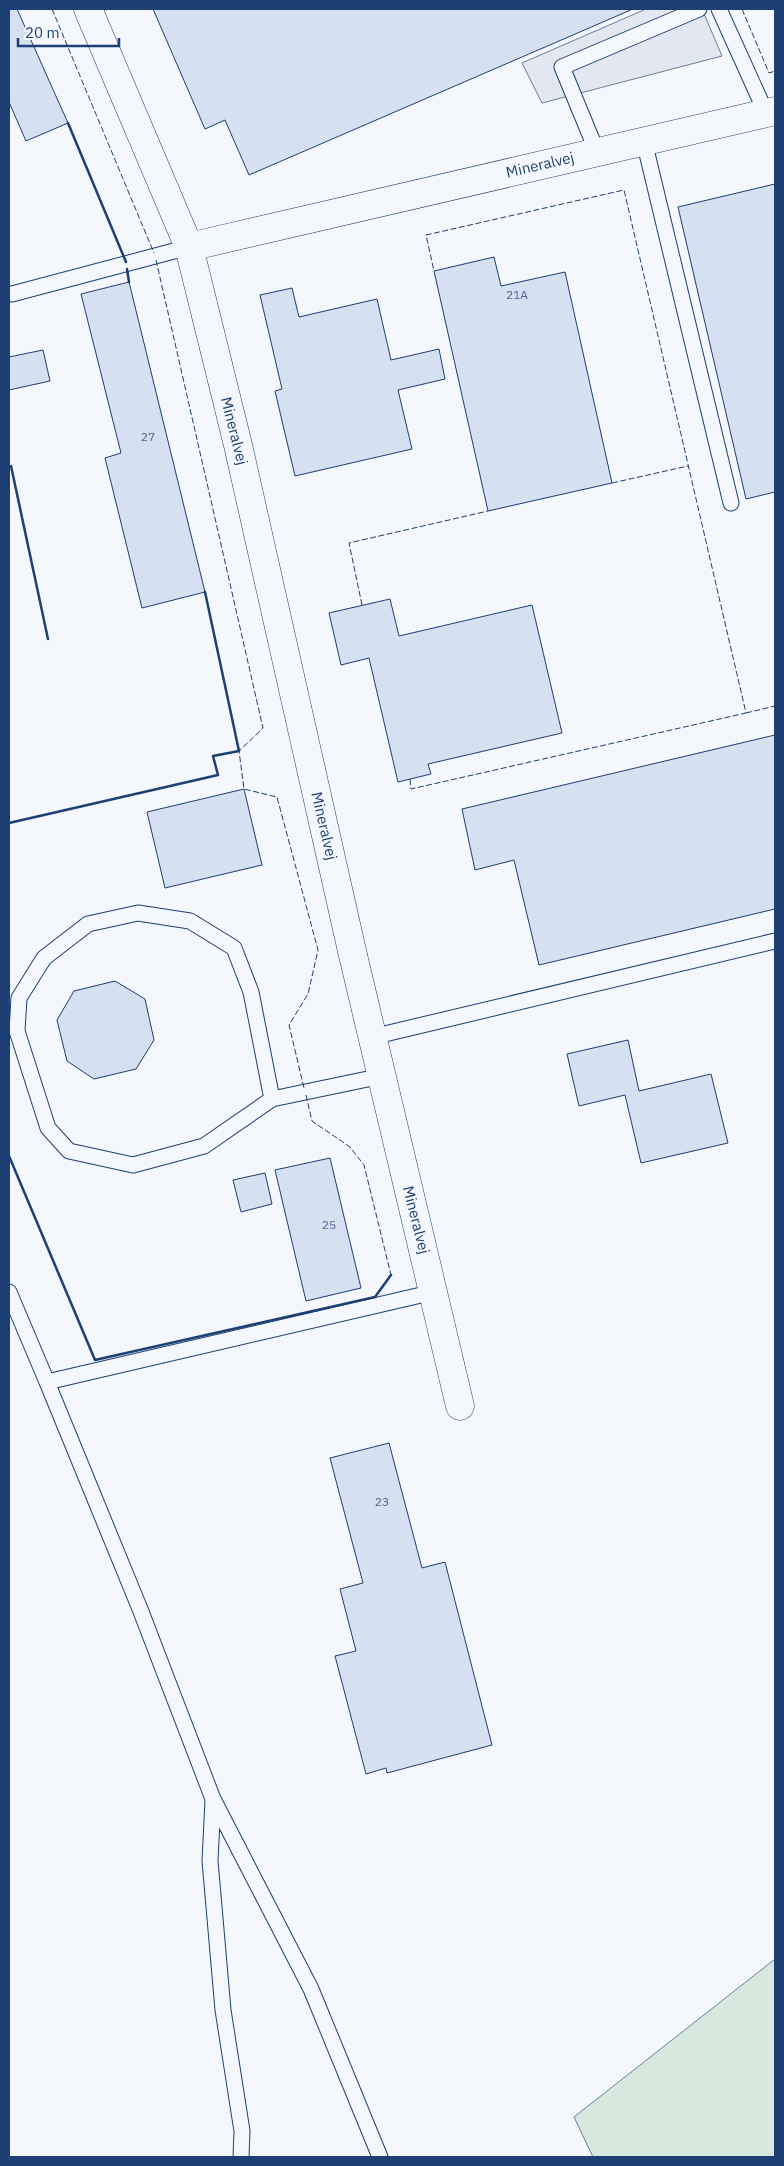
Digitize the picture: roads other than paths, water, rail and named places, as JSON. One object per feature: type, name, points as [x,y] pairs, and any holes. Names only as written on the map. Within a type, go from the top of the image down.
[{"type":"street","name":"Mineralvej","points":[[88,9],[189,247],[238,445],[372,1037],[460,1406]]},
{"type":"street","name":"Mineralvej","points":[[189,247],[771,112]]},
{"type":"lane","points":[[597,152],[562,67],[699,9]]},
{"type":"lane","points":[[719,9],[771,112]]},
{"type":"lane","points":[[644,141],[731,503]]},
{"type":"lane","points":[[12,294],[189,247]]},
{"type":"lane","points":[[272,1099],[251,992],[234,948],[190,921],[138,913],[88,924],[44,958],[19,998],[17,1031],[19,1040],[48,1128],[69,1151],[133,1165],[204,1146],[272,1099],[382,1076]]},
{"type":"lane","points":[[372,1037],[775,941]]},
{"type":"lane","points":[[9,1292],[140,1609],[213,1799],[311,1989],[380,2157]]},
{"type":"lane","points":[[47,1382],[434,1292]]},
{"type":"lane","points":[[213,1799],[210,1861],[223,2010],[242,2131],[241,2157]]}]
